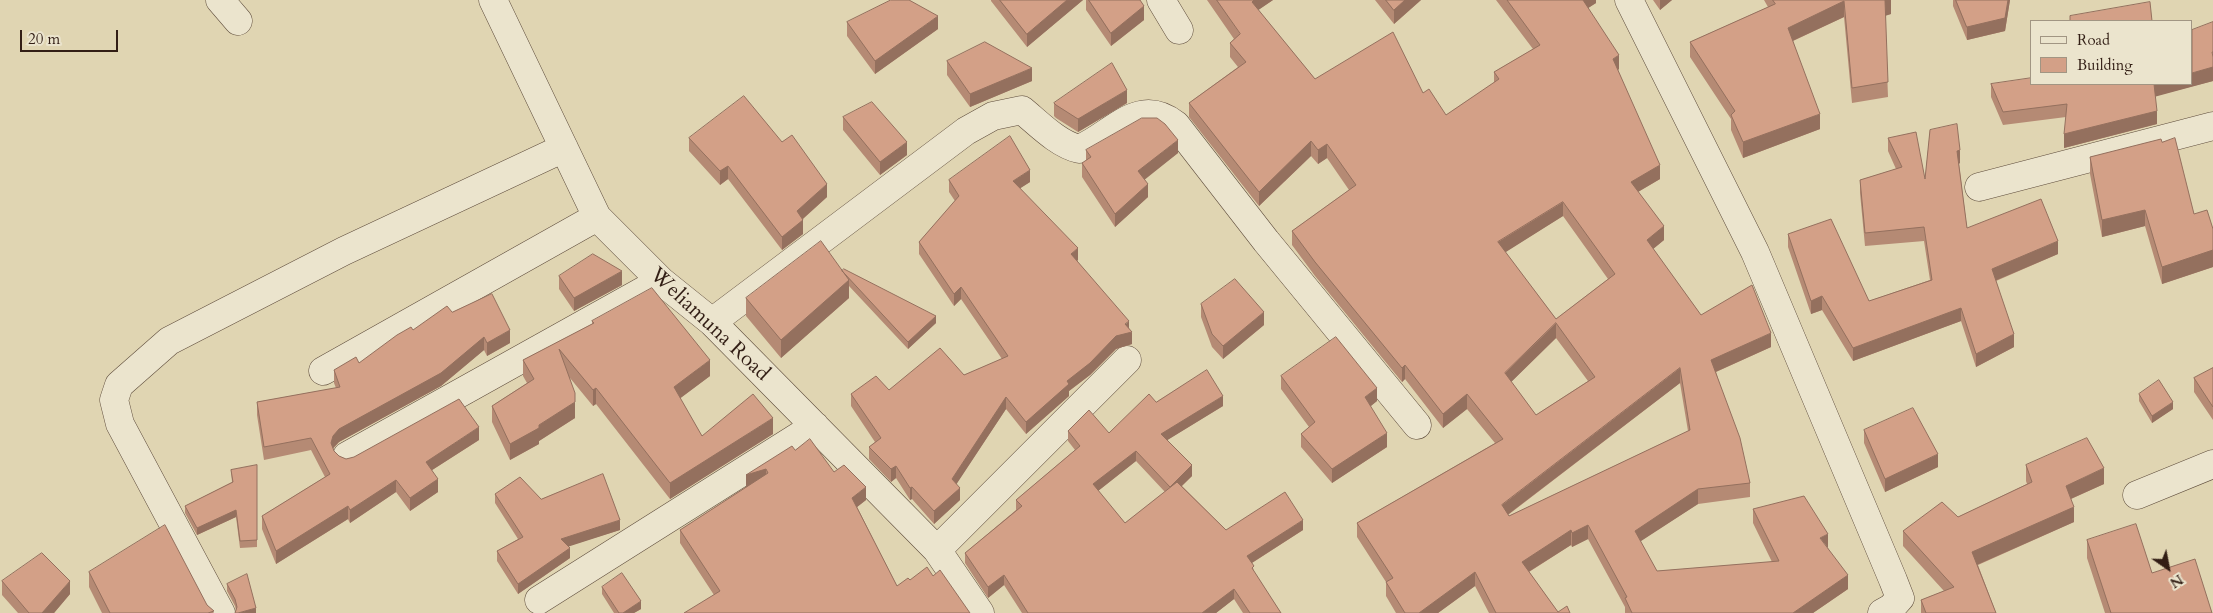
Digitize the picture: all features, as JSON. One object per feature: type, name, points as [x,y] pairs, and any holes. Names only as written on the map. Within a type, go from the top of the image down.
[{"type":"street","points":[[220,0],[238,21]]},
{"type":"street","name":"Weliamuna Road","points":[[493,0],[598,217],[661,281],[712,322],[937,550],[980,613]]},
{"type":"street","points":[[1161,0],[1179,30]]},
{"type":"street","points":[[1629,0],[1756,252],[1893,580],[1900,598],[1891,608],[1882,613]]},
{"type":"street","points":[[712,322],[922,163],[966,131],[993,116],[1022,110],[1051,134],[1071,147],[1079,148],[1128,119],[1152,112],[1176,125],[1266,241],[1417,425]]},
{"type":"street","points":[[1979,187],[2213,126]]},
{"type":"street","points":[[221,613],[120,424],[114,400],[119,385],[169,341],[344,251],[564,148]]},
{"type":"street","points":[[323,371],[598,217]]},
{"type":"street","points":[[347,456],[661,281]]},
{"type":"street","points":[[937,550],[1127,360]]},
{"type":"street","points":[[539,600],[815,426]]},
{"type":"street","points":[[2137,495],[2213,464]]},
{"type":"building","points":[[891,0],[909,0],[938,16],[875,61],[847,22]]},
{"type":"building","points":[[1000,0],[1067,0],[1027,34]]},
{"type":"building","points":[[1089,0],[1140,0],[1144,6],[1111,33]]},
{"type":"building","points":[[1217,0],[1254,0],[1252,2],[1315,79],[1393,32],[1423,93],[1429,89],[1446,115],[1499,79],[1494,72],[1540,45],[1507,0],[1583,0],[1619,55],[1613,59],[1660,165],[1631,182],[1664,226],[1647,240],[1701,315],[1752,285],[1771,333],[1711,360],[1740,438],[1750,483],[1698,489],[1635,531],[1657,571],[1779,561],[1753,509],[1804,496],[1828,534],[1820,538],[1848,575],[1793,613],[1632,613],[1625,598],[1627,597],[1588,525],[1572,533],[1571,530],[1522,562],[1558,612],[1567,606],[1570,613],[1496,613],[1475,572],[1419,613],[1405,613],[1386,582],[1393,578],[1357,523],[1503,439],[1467,394],[1443,414],[1405,365],[1402,368],[1292,231],[1356,185],[1327,144],[1318,150],[1311,141],[1259,192],[1189,103],[1246,62],[1230,43],[1240,34]],"holes":[[[1563,202],[1615,274],[1556,319],[1498,242]],[[1556,323],[1595,377],[1536,415],[1505,373]],[[1680,368],[1690,430],[1509,516],[1502,505]]]},
{"type":"building","points":[[1386,0],[1405,0],[1394,10]]},
{"type":"building","points":[[1773,0],[1885,0],[1888,82],[1852,88],[1844,1],[1788,28],[1820,114],[1743,142],[1731,115],[1735,111],[1690,42],[1775,4]]},
{"type":"building","points":[[1956,0],[2008,0],[2005,18],[1967,27]]},
{"type":"building","points":[[2150,2],[2152,20],[2070,20],[2070,16]]},
{"type":"building","points":[[2213,22],[2213,67],[2193,73],[2193,30]]},
{"type":"building","points":[[985,42],[1032,68],[970,94],[947,61]]},
{"type":"building","points":[[1112,63],[1127,90],[1078,119],[1054,103]]},
{"type":"building","points":[[2030,78],[2030,85],[2154,85],[2157,111],[2064,134],[2067,104],[2003,112],[1991,84]]},
{"type":"building","points":[[744,96],[782,142],[792,135],[827,184],[797,211],[803,220],[782,237],[728,166],[720,171],[689,138]]},
{"type":"building","points":[[872,102],[907,142],[880,162],[843,117]]},
{"type":"building","points":[[1142,118],[1157,118],[1165,124],[1178,140],[1138,171],[1148,184],[1115,214],[1082,163],[1091,157],[1086,150]]},
{"type":"building","points":[[1957,124],[1960,150],[1957,151],[1967,228],[2041,199],[2058,241],[1992,269],[2014,334],[1976,354],[1961,308],[1853,348],[1822,296],[1811,301],[1788,234],[1831,219],[1869,301],[1932,280],[1924,227],[1865,233],[1860,180],[1902,167],[1888,138],[1916,132],[1925,179],[1930,130]]},
{"type":"building","points":[[1010,136],[1030,170],[1013,181],[1078,248],[1071,254],[1129,321],[1125,324],[1132,332],[1116,336],[1090,363],[1067,381],[1069,384],[1026,422],[1006,397],[952,479],[960,488],[934,511],[912,487],[910,488],[896,466],[891,469],[869,447],[881,438],[851,394],[876,376],[889,390],[940,348],[964,375],[1008,356],[961,287],[954,294],[919,242],[959,196],[949,180]]},
{"type":"building","points":[[2175,138],[2194,214],[2207,210],[2213,229],[2213,250],[2162,267],[2145,210],[2102,220],[2090,157],[2161,139],[2162,142]]},
{"type":"building","points":[[821,241],[849,280],[781,340],[746,298]]},
{"type":"building","points":[[593,254],[622,271],[574,298],[559,276]]},
{"type":"building","points":[[844,269],[936,316],[908,342],[842,271]]},
{"type":"building","points":[[1235,279],[1264,312],[1223,346],[1212,334],[1201,304]]},
{"type":"building","points":[[652,288],[710,360],[674,387],[702,436],[753,394],[773,418],[670,483],[596,388],[593,390],[559,349],[575,393],[575,402],[539,425],[539,428],[510,444],[492,406],[534,379],[523,360],[594,323],[592,321]]},
{"type":"building","points":[[492,294],[510,330],[487,343],[484,337],[441,373],[339,429],[333,436],[331,443],[334,451],[339,456],[346,459],[354,457],[459,399],[479,427],[426,462],[438,479],[410,498],[396,480],[350,510],[348,506],[276,551],[262,516],[330,474],[311,438],[264,447],[257,402],[340,387],[334,370],[356,357],[359,363],[397,335],[411,327],[413,330],[447,306],[452,312]]},
{"type":"building","points":[[1336,337],[1377,388],[1365,397],[1387,433],[1332,469],[1301,434],[1315,422],[1281,376]]},
{"type":"building","points":[[2213,368],[2213,407],[2194,378]]},
{"type":"building","points":[[1207,370],[1223,396],[1161,434],[1192,465],[1170,487],[1136,451],[1093,484],[1125,523],[1177,482],[1226,530],[1285,492],[1303,520],[1247,556],[1254,566],[1252,568],[1281,613],[1250,613],[1234,589],[1202,613],[1028,613],[1004,575],[988,587],[965,553],[1022,506],[1016,500],[1080,446],[1068,431],[1089,410],[1109,433],[1149,394],[1156,402]]},
{"type":"building","points":[[2159,380],[2173,402],[2152,416],[2139,394]]},
{"type":"building","points":[[1913,408],[1938,454],[1885,479],[1864,430]]},
{"type":"building","points":[[2087,438],[2104,468],[2066,486],[2074,507],[1972,552],[1996,613],[1926,613],[1921,600],[1954,587],[1903,531],[1942,502],[1958,517],[2032,482],[2026,465]]},
{"type":"building","points":[[810,439],[834,472],[844,465],[866,487],[852,498],[897,586],[908,578],[910,580],[927,567],[933,576],[940,570],[970,613],[684,613],[720,591],[680,530],[768,473],[766,469],[746,475],[792,446],[795,450]]},
{"type":"building","points":[[257,465],[257,540],[240,541],[236,510],[197,528],[185,506],[233,482],[231,470]]},
{"type":"building","points":[[603,474],[620,520],[561,539],[570,548],[518,584],[497,551],[523,537],[495,494],[520,477],[541,499]]},
{"type":"building","points":[[2136,524],[2152,573],[2195,559],[2212,613],[2111,613],[2087,540]]},
{"type":"building","points":[[165,525],[207,605],[214,611],[208,613],[110,613],[89,572]]},
{"type":"building","points":[[42,553],[70,581],[42,613],[29,613],[2,581]]},
{"type":"building","points":[[622,573],[641,601],[623,613],[619,613],[602,587]]},
{"type":"building","points":[[247,574],[256,608],[235,613],[237,607],[235,599],[227,584]]}]
